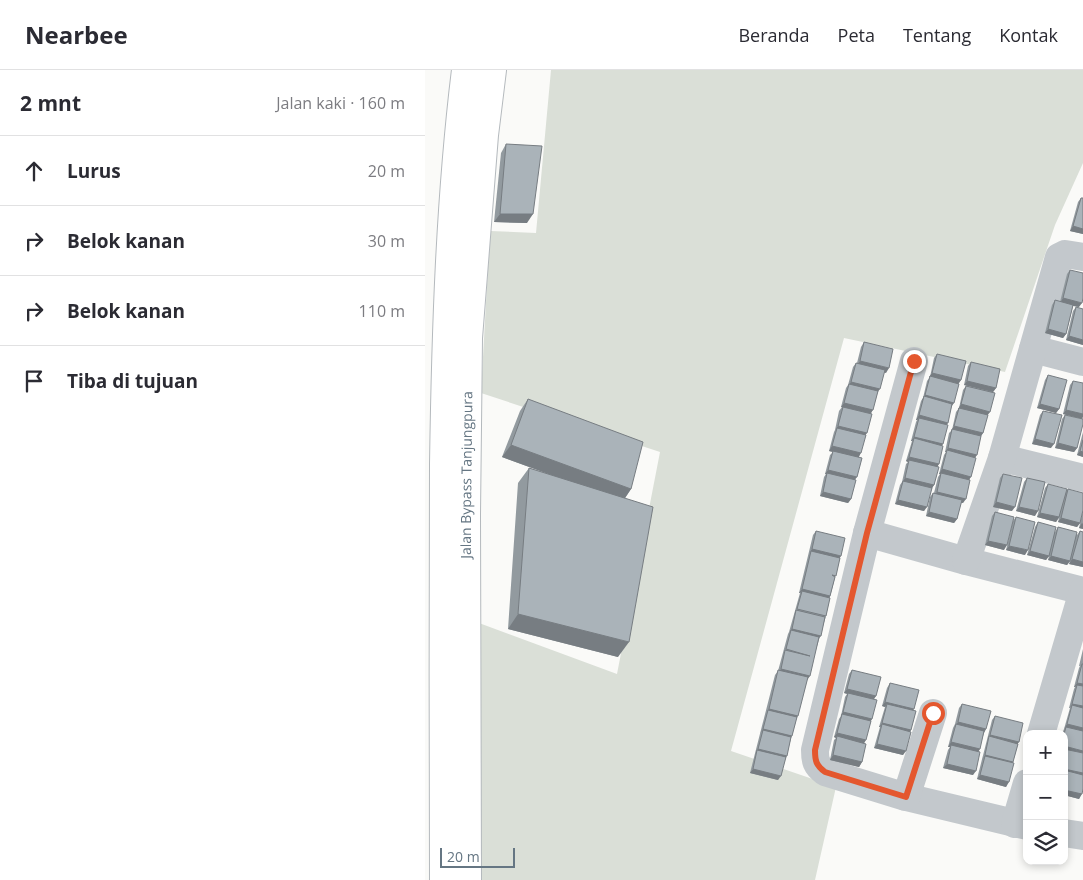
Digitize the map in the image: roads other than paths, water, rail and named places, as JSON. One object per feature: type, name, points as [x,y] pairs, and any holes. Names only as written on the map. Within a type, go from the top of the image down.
[{"type":"highway","name":"Jalan Bypass Tanjungpura","points":[[444,880],[446,337],[458,134],[465,70]]},
{"type":"highway","name":"Jalan Bypass Tanjungpura","points":[[467,880],[466,515],[468,338],[483,135],[492,70]]},
{"type":"street","points":[[966,561],[1002,458],[1059,257],[1065,254],[1083,257]]},
{"type":"street","points":[[1033,349],[1083,362]]},
{"type":"street","points":[[914,361],[867,533],[815,750],[815,761],[825,772],[906,797],[1021,825],[1023,811]]},
{"type":"street","points":[[1002,458],[1083,478]]},
{"type":"street","points":[[867,533],[1083,591],[1042,730]]},
{"type":"street","points":[[906,797],[933,713]]},
{"type":"street","points":[[1068,834],[1083,836]]}]
